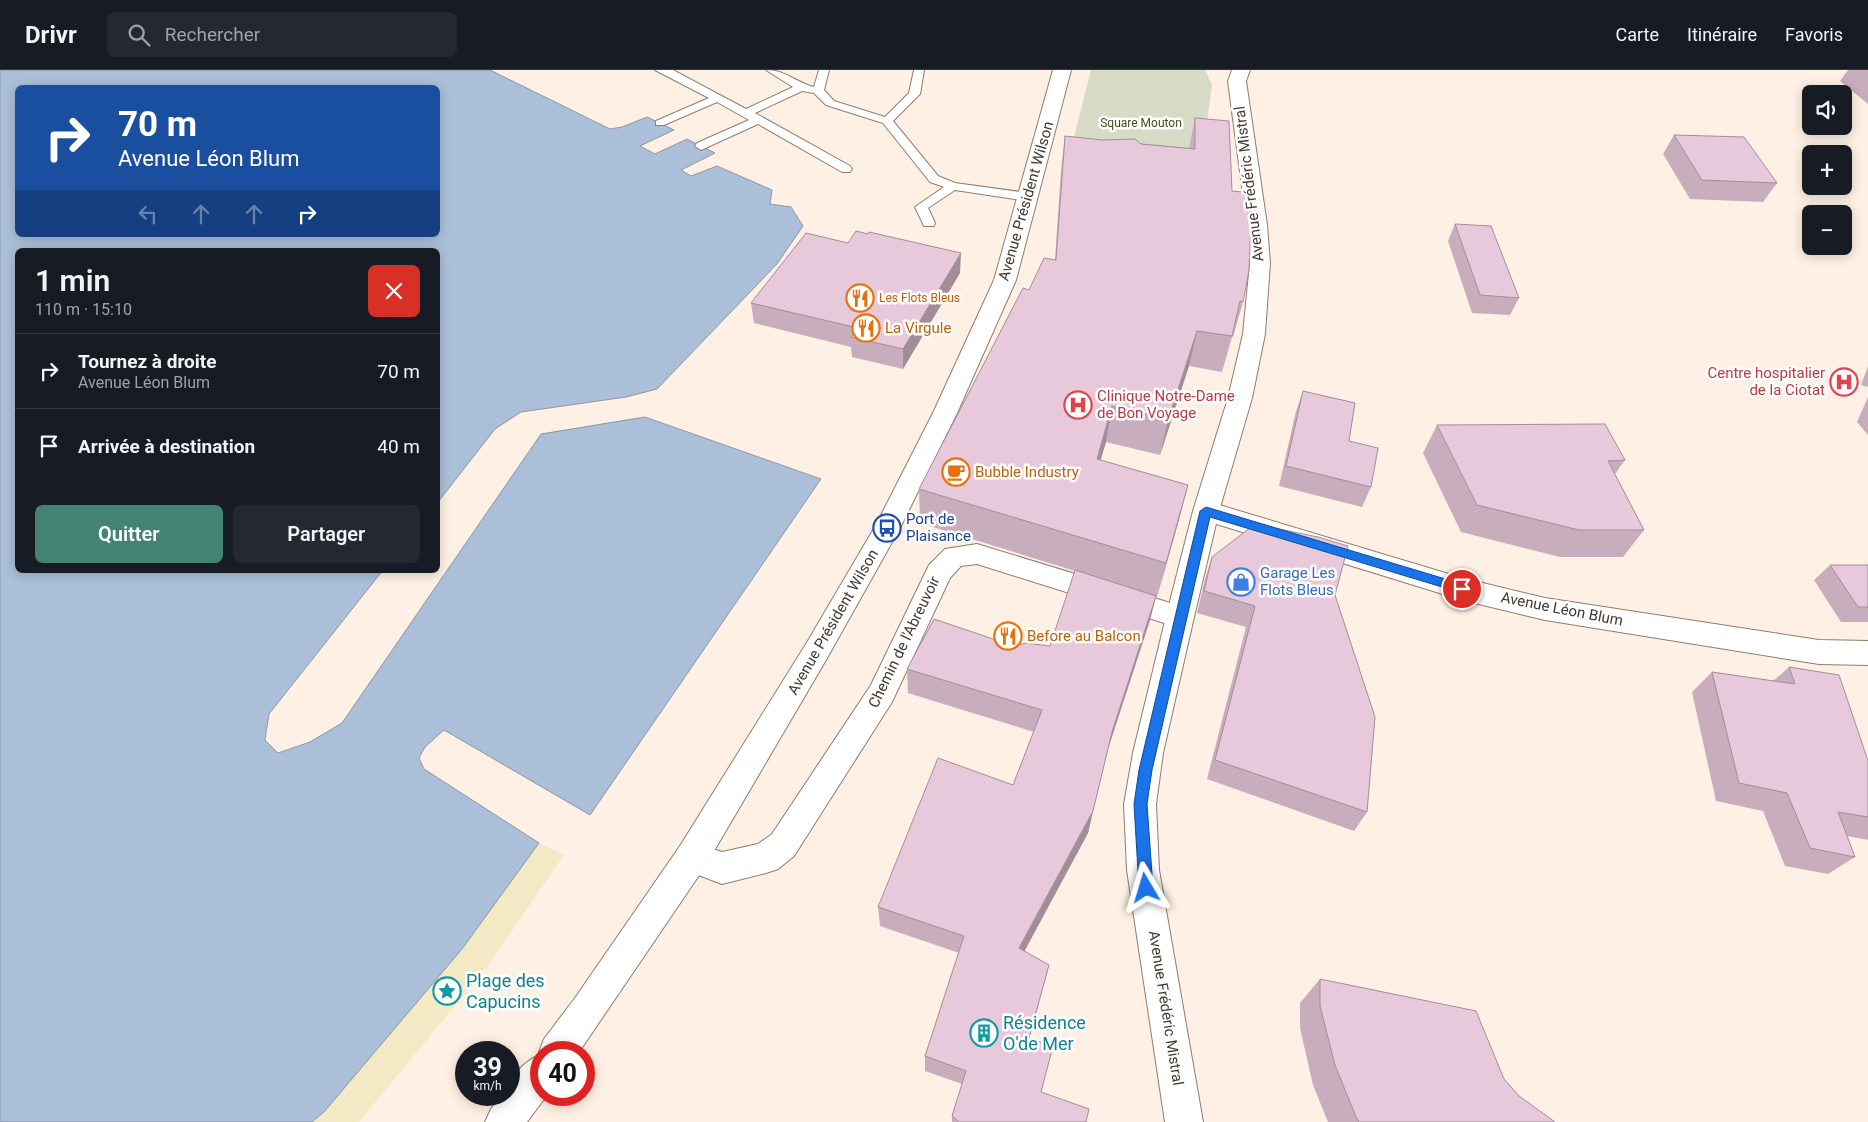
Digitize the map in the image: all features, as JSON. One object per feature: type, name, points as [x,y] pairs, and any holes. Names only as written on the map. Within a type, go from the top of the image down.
[{"type":"street","name":"Avenue Président Wilson","points":[[565,1041],[588,1011],[692,857],[816,652],[892,519],[945,413],[1005,280],[1062,70]]},
{"type":"street","name":"Avenue Frédéric Mistral","points":[[1184,1122],[1143,870],[1140,804],[1148,753],[1180,617],[1206,511],[1240,398],[1254,334],[1260,263],[1257,225],[1237,81],[1240,70]]},
{"type":"street","name":"Avenue Léon Blum","points":[[1206,511],[1462,589],[1545,608],[1819,652],[1868,652]]},
{"type":"street","name":"Chemin de l'Abreuvoir","points":[[692,857],[722,868],[766,858],[783,846],[882,693],[939,572],[954,556],[977,554],[1180,617]]},
{"type":"street","points":[[504,1122],[530,1087]]},
{"type":"lane","points":[[660,70],[668,71],[846,169]]},
{"type":"lane","points":[[771,70],[802,87],[818,91],[830,103],[887,121],[934,179],[953,186],[1028,197]]},
{"type":"lane","points":[[818,91],[824,70]]},
{"type":"lane","points":[[887,121],[914,94],[919,70]]},
{"type":"lane","points":[[746,113],[802,87]]},
{"type":"lane","points":[[660,123],[718,98]]},
{"type":"lane","points":[[701,146],[758,120]]},
{"type":"lane","points":[[929,223],[921,207],[953,186]]},
{"type":"green space","name":"Square Mouton","points":[[1091,70],[1205,70],[1212,85],[1204,144],[1205,154],[1066,169]]},
{"type":"sand","name":"Plage des Capucins","points":[[539,843],[564,855],[487,967],[359,1122],[312,1122],[324,1112],[462,949]]},
{"type":"water","points":[[0,70],[490,70],[610,129],[622,127],[647,117],[674,130],[640,146],[655,154],[687,139],[715,153],[681,170],[691,176],[717,166],[772,190],[770,204],[791,207],[803,226],[777,264],[657,389],[626,397],[521,412],[495,429],[440,499],[440,248],[15,248],[15,573],[381,573],[269,714],[265,740],[278,753],[310,742],[342,723],[541,434],[645,417],[821,479],[590,815],[444,730],[425,747],[419,758],[424,769],[539,843],[462,949],[324,1112],[312,1122],[0,1122]]},
{"type":"building","points":[[1195,118],[1229,121],[1232,191],[1252,193],[1249,270],[1243,302],[1240,301],[1232,336],[1197,331],[1168,420],[1112,406],[1097,459],[1188,485],[1166,563],[919,489],[1023,288],[1029,290],[1044,258],[1056,260],[1065,136],[1102,140],[1135,139],[1141,144],[1195,149]]},
{"type":"building","points":[[1674,135],[1744,137],[1777,183],[1702,180]]},
{"type":"building","points":[[1455,224],[1491,226],[1519,298],[1480,295]]},
{"type":"building","name":"Les Flots Bleus","points":[[856,231],[868,234],[869,232],[961,253],[903,349],[851,337],[858,328],[751,303],[806,233],[848,243]]},
{"type":"building","points":[[1303,391],[1355,403],[1349,441],[1378,448],[1371,487],[1286,466]]},
{"type":"building","points":[[1605,424],[1625,460],[1608,461],[1644,530],[1579,530],[1477,505],[1437,425]]},
{"type":"building","points":[[1255,524],[1318,537],[1348,546],[1335,595],[1375,717],[1367,812],[1215,760],[1255,606],[1204,591],[1212,557]]},
{"type":"building","points":[[1830,565],[1868,565],[1868,607],[1858,607]]},
{"type":"building","points":[[1075,570],[1156,596],[1112,732],[1093,811],[1019,948],[1049,965],[1029,1038],[1053,1046],[1041,1092],[1089,1109],[1086,1122],[959,1122],[952,1116],[966,1071],[925,1056],[964,936],[878,907],[938,758],[1013,785],[1042,710],[907,669],[934,619],[1014,646],[1026,643],[1050,646]]},
{"type":"building","points":[[1789,667],[1839,675],[1868,761],[1868,817],[1838,812],[1855,857],[1810,848],[1787,793],[1739,783],[1712,672],[1795,684]]},
{"type":"building","points":[[1320,979],[1476,1011],[1504,1079],[1519,1096],[1555,1122],[1359,1122],[1335,1065],[1320,1006]]},
{"type":"place","name":"Les Flots Bleus","points":[[860,298]]},
{"type":"place","name":"La Virgule","points":[[866,328]]},
{"type":"place","name":"Centre hospitalier de la Ciotat","points":[[1844,382]]},
{"type":"place","name":"Clinique Notre-Dame de Bon Voyage","points":[[1078,405]]},
{"type":"place","name":"Bubble Industry","points":[[956,472]]},
{"type":"place","name":"Port de Plaisance","points":[[887,528]]},
{"type":"place","name":"Garage Les Flots Bleus","points":[[1241,582]]},
{"type":"place","name":"Before au Balcon","points":[[1008,636]]},
{"type":"place","name":"Plage des Capucins","points":[[447,991]]},
{"type":"place","name":"Résidence O'de Mer","points":[[984,1033]]},
{"type":"route","points":[[1146,888],[1143,870],[1140,804],[1148,753],[1206,511],[1462,589]]}]
